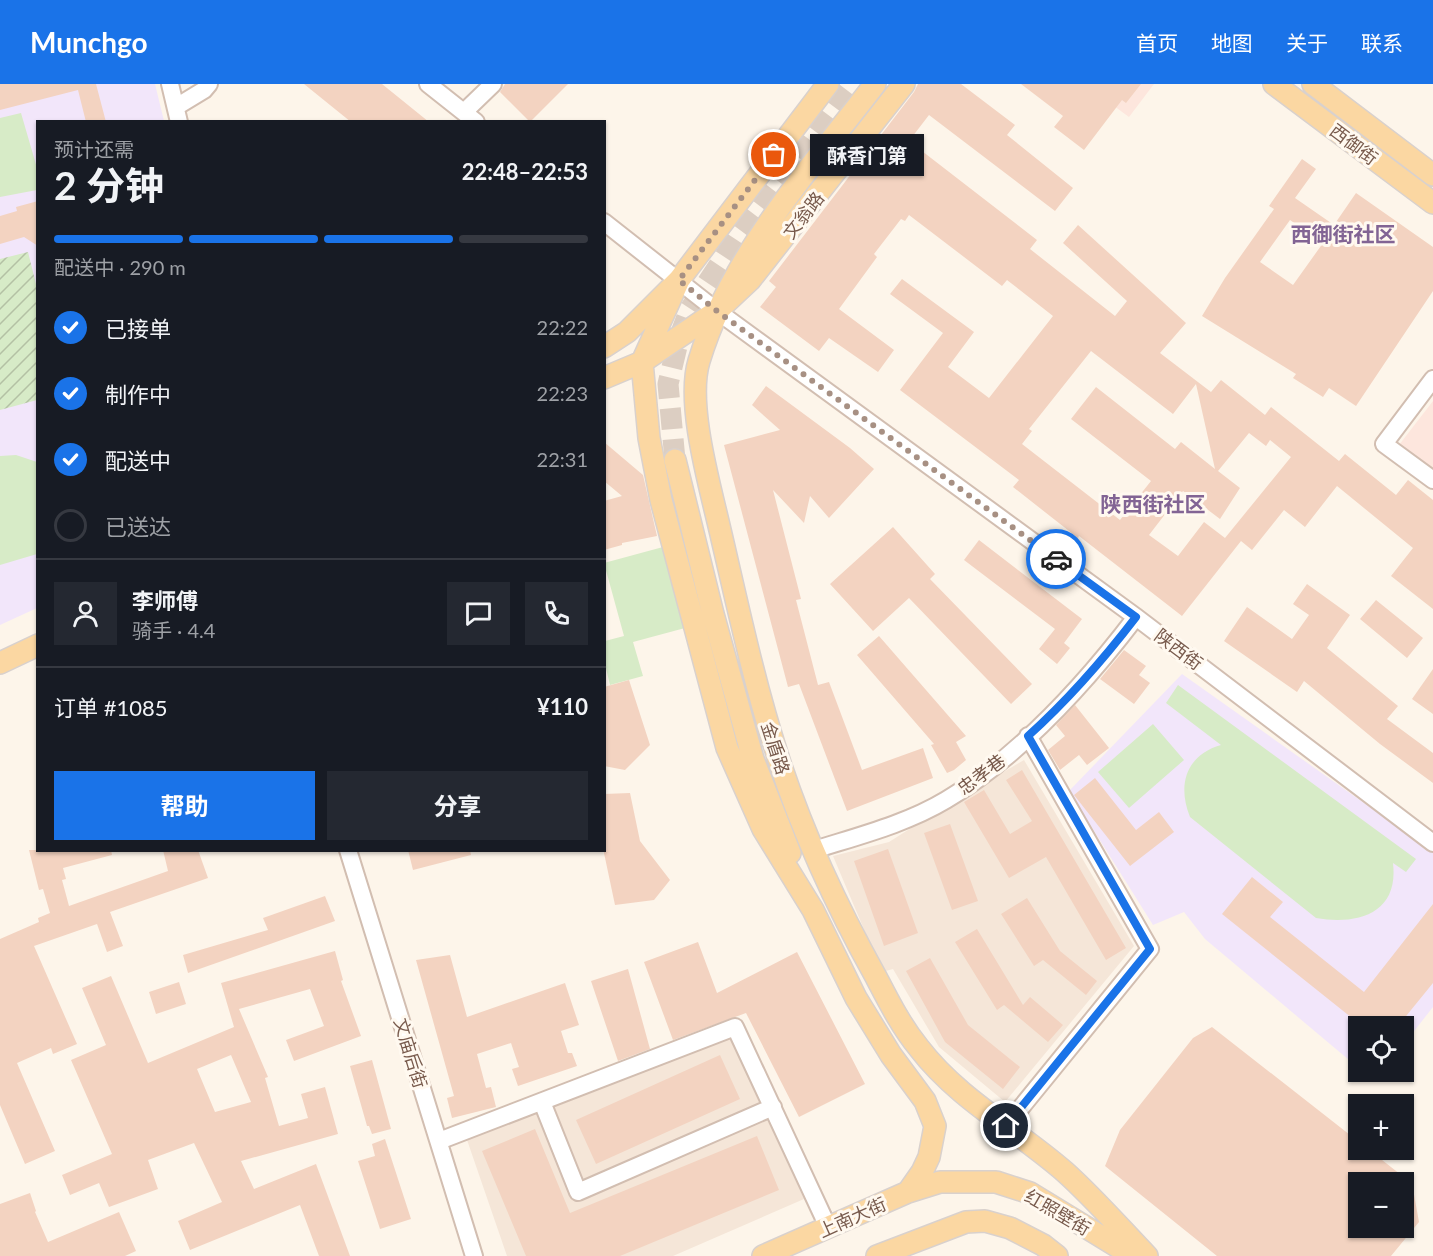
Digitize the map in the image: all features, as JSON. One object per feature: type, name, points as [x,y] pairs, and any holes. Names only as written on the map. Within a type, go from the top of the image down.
[{"type":"main road","points":[[606,346],[627,332],[679,280],[828,84]]},
{"type":"main road","name":"文翁路","points":[[717,311],[743,260],[875,84]]},
{"type":"main road","name":"文翁路","points":[[606,377],[642,362],[717,311],[760,269],[904,84]]},
{"type":"main road","name":"西御街","points":[[1274,84],[1433,203]]},
{"type":"main road","name":"西御街","points":[[1313,84],[1433,175]]},
{"type":"main road","name":"金盾路","points":[[679,280],[642,362],[649,438],[661,500],[728,748],[740,781],[763,829],[813,910]]},
{"type":"main road","name":"金盾路","points":[[717,311],[698,364],[694,387],[707,474],[752,670],[778,758],[836,902],[895,1014],[939,1071],[967,1097],[1006,1126]]},
{"type":"main road","name":"金盾路","points":[[675,460],[713,614],[753,759],[813,910],[856,998],[891,1055],[925,1101],[935,1126],[929,1157],[908,1192]]},
{"type":"main road","points":[[0,648],[36,631]]},
{"type":"main road","points":[[0,663],[36,646]]},
{"type":"main road","name":"红照壁街","points":[[1006,1126],[1066,1173],[1147,1256]]},
{"type":"main road","name":"红照壁街","points":[[908,1192],[940,1182],[996,1182],[1030,1193],[1132,1256]]},
{"type":"main road","name":"上南大街","points":[[763,1256],[908,1192]]},
{"type":"main road","points":[[877,1256],[966,1222],[985,1221],[1010,1228],[1050,1251]]},
{"type":"street","points":[[170,84],[177,114],[209,84]]},
{"type":"street","points":[[428,84],[470,117],[493,84]]},
{"type":"street","name":"陕西街","points":[[606,224],[717,311],[1136,617],[1433,843]]},
{"type":"street","points":[[1433,379],[1384,444],[1433,480]]},
{"type":"street","name":"忠孝巷","points":[[814,850],[892,825],[945,801],[995,767],[1054,712],[1109,652],[1136,617]]},
{"type":"street","points":[[1006,1126],[1150,949],[1028,736]]},
{"type":"street","name":"文庙后街","points":[[349,852],[474,1256]]},
{"type":"street","points":[[439,1141],[735,1027],[828,1227]]},
{"type":"street","points":[[542,1102],[578,1192],[773,1107]]},
{"type":"shaded area","points":[[0,84],[155,84],[164,120],[36,120],[36,608],[0,625]]},
{"type":"shaded area","points":[[1084,84],[1154,84],[1129,117]]},
{"type":"shaded area","points":[[1433,401],[1433,470],[1399,445]]},
{"type":"shaded area","points":[[1182,674],[1433,852],[1433,1007],[1414,1031],[1414,1016],[1348,1016],[1348,1059],[1205,939],[1184,912],[1153,925],[1069,791]]},
{"type":"shaded area","points":[[1024,760],[1134,946],[1005,1102],[939,1047],[893,969],[882,972],[833,856],[889,842]]},
{"type":"shaded area","points":[[728,1033],[804,1199],[673,1256],[507,1256],[466,1137]]},
{"type":"green space","points":[[21,113],[36,165],[36,190],[0,197],[0,118]]},
{"type":"green space","points":[[28,252],[36,284],[36,400],[0,410],[0,259]]},
{"type":"green space","points":[[16,455],[36,462],[36,554],[0,565],[0,456]]},
{"type":"green space","points":[[663,547],[685,628],[633,642],[643,676],[610,685],[606,668],[606,641],[624,636],[606,570],[606,562]]},
{"type":"green space","points":[[1178,685],[1416,859],[1406,872],[1393,863],[1393,880],[1389,894],[1382,905],[1360,917],[1346,920],[1316,918],[1190,817],[1184,794],[1188,773],[1192,764],[1200,756],[1221,745],[1166,703]]},
{"type":"green space","points":[[1153,724],[1184,760],[1129,808],[1098,772]]},
{"type":"building","points":[[0,84],[96,84],[105,120],[86,120],[78,90],[0,110]]},
{"type":"building","points":[[304,84],[382,84],[427,120],[349,120]]},
{"type":"building","points":[[505,84],[568,84],[532,120],[528,120],[500,92]]},
{"type":"building","points":[[918,84],[961,84],[1015,125],[1007,135],[1073,188],[1055,211],[929,115],[909,141],[1037,240],[1030,249],[1115,316],[1127,301],[1063,243],[1078,225],[1186,323],[1160,353],[1211,392],[1221,380],[1265,415],[1271,407],[1339,461],[1345,454],[1396,495],[1408,480],[1433,500],[1433,609],[1391,576],[1413,548],[1337,486],[1305,527],[1284,510],[1252,550],[1241,541],[1182,616],[1079,536],[1078,538],[1013,487],[1019,480],[900,390],[943,333],[890,294],[902,279],[974,332],[948,367],[989,398],[1053,316],[1007,280],[1002,286],[909,215],[905,221],[901,219],[874,254],[877,257],[839,309],[894,350],[878,372],[829,338],[819,351],[760,307],[776,287],[769,281]],"holes":[[[1091,351],[1173,414],[1196,384],[1215,469],[1181,442],[1175,449],[1096,387],[1071,419],[1151,481],[1120,520],[1022,444],[1032,431],[1029,429]],[[1249,433],[1266,446],[1270,440],[1291,457],[1225,538],[1204,522],[1178,556],[1149,535],[1183,491],[1220,519],[1240,488],[1218,471]]]},
{"type":"building","points":[[1021,84],[1141,84],[1126,103],[1122,100],[1084,150],[1054,127],[1063,116]]},
{"type":"building","points":[[1302,159],[1316,169],[1295,198],[1334,225],[1356,193],[1433,247],[1433,291],[1356,406],[1329,388],[1323,397],[1293,378],[1296,374],[1202,316],[1225,278],[1274,209],[1269,206]],"holes":[[[1290,220],[1323,243],[1293,285],[1260,262]]]},
{"type":"building","points":[[36,202],[36,245],[24,237],[0,244],[0,216],[17,211],[16,207]]},
{"type":"building","points":[[766,386],[850,448],[874,469],[829,518],[810,496],[804,523],[773,490],[801,599],[796,600],[818,685],[829,682],[862,770],[923,748],[933,778],[847,811],[799,684],[788,687],[724,445],[780,430],[752,405]]},
{"type":"building","points":[[606,444],[643,475],[657,536],[622,543],[622,545],[606,549],[606,500],[622,496],[606,483]]},
{"type":"building","points":[[893,527],[935,574],[930,579],[1032,684],[1011,704],[909,598],[873,631],[830,584]]},
{"type":"building","points":[[979,540],[1082,619],[1064,643],[1070,648],[1057,664],[1039,649],[1055,629],[964,560]]},
{"type":"building","points":[[1307,584],[1350,615],[1327,648],[1398,706],[1387,719],[1433,753],[1433,783],[1380,744],[1304,681],[1297,692],[1224,641],[1247,607],[1292,639],[1309,615],[1293,604]]},
{"type":"building","points":[[1376,600],[1423,638],[1407,658],[1360,619]]},
{"type":"building","points":[[879,636],[966,736],[956,742],[966,760],[954,770],[947,773],[931,745],[934,744],[857,655]]},
{"type":"building","points":[[1124,650],[1146,666],[1139,675],[1150,683],[1134,704],[1100,679]]},
{"type":"building","points":[[1433,669],[1433,714],[1412,699]]},
{"type":"building","points":[[629,680],[650,745],[625,770],[606,766],[606,686]]},
{"type":"building","points":[[1075,705],[1109,748],[1087,765],[1079,755],[1060,770],[1048,750],[1065,736],[1056,725]]},
{"type":"building","points":[[1022,770],[1126,948],[1106,960],[1046,857],[1009,878],[964,802],[984,790],[1010,834],[1032,821],[1006,780]]},
{"type":"building","points":[[1095,778],[1136,830],[1159,812],[1174,832],[1130,866],[1074,795]]},
{"type":"building","points":[[630,793],[640,841],[670,880],[654,900],[615,905],[604,853],[606,852],[606,794]]},
{"type":"building","points":[[950,824],[978,901],[952,910],[924,833]]},
{"type":"building","points":[[888,849],[918,933],[884,946],[854,861]]},
{"type":"building","points":[[29,850],[36,850],[36,852],[111,852],[112,855],[63,868],[66,879],[62,880],[69,906],[168,871],[163,852],[199,852],[208,878],[110,912],[123,946],[107,952],[97,924],[34,946],[77,1044],[53,1054],[51,1048],[17,1063],[55,1151],[25,1164],[0,1105],[0,939],[39,922],[38,918],[50,913],[43,889],[39,890]]},
{"type":"building","points":[[408,852],[470,852],[471,855],[413,870]]},
{"type":"building","points":[[1252,877],[1283,902],[1270,917],[1364,992],[1433,904],[1433,983],[1406,1016],[1350,1016],[1222,914]]},
{"type":"building","points":[[325,896],[335,921],[188,973],[183,955],[268,930],[263,918]]},
{"type":"building","points":[[1027,898],[1060,951],[1097,981],[1086,995],[1043,960],[1034,966],[1001,914]]},
{"type":"building","points":[[977,929],[1023,1005],[1030,997],[1063,1025],[1048,1042],[1004,1005],[997,1010],[955,942]]},
{"type":"building","points":[[698,942],[717,993],[797,952],[865,1084],[799,1117],[746,1013],[673,1040],[644,962]]},
{"type":"building","points":[[335,951],[343,980],[341,981],[361,1036],[294,1061],[286,1040],[324,1026],[310,989],[239,1009],[268,1077],[265,1078],[279,1126],[308,1118],[301,1094],[325,1087],[338,1134],[241,1161],[254,1189],[316,1164],[350,1256],[319,1256],[300,1205],[190,1250],[178,1221],[222,1202],[194,1143],[148,1160],[158,1189],[109,1207],[99,1183],[70,1195],[62,1175],[112,1154],[71,1060],[106,1045],[82,988],[111,976],[148,1063],[234,1027],[221,983]],"holes":[[[231,1055],[251,1102],[215,1112],[197,1069]]]},
{"type":"building","points":[[450,955],[467,1017],[565,983],[579,1025],[561,1031],[568,1053],[572,1053],[577,1066],[518,1086],[512,1069],[519,1067],[511,1043],[477,1054],[486,1088],[491,1087],[496,1107],[452,1118],[447,1098],[454,1096],[416,960]]},
{"type":"building","points":[[930,958],[968,1025],[1020,1067],[1003,1089],[945,1042],[906,971]]},
{"type":"building","points":[[628,969],[650,1049],[618,1061],[591,981]]},
{"type":"building","points":[[179,982],[186,1004],[156,1014],[149,992]]},
{"type":"building","points":[[1212,1027],[1348,1133],[1348,1160],[1382,1160],[1397,1172],[1348,1172],[1348,1238],[1406,1238],[1391,1256],[1217,1256],[1105,1166],[1120,1130],[1193,1038]]},
{"type":"building","points":[[720,1055],[740,1099],[596,1164],[576,1120]]},
{"type":"building","points":[[372,1060],[391,1129],[372,1134],[367,1126],[350,1066]]},
{"type":"building","points":[[535,1129],[570,1213],[757,1136],[779,1190],[620,1256],[526,1256],[482,1151]]},
{"type":"building","points":[[385,1139],[411,1219],[380,1229],[358,1161],[375,1156],[372,1144]]},
{"type":"building","points":[[30,1193],[35,1212],[48,1242],[119,1212],[136,1251],[125,1256],[0,1256],[0,1204]]},
{"type":"building","points":[[1414,1194],[1419,1222],[1414,1228]]},
{"type":"tunnel","points":[[675,460],[668,384],[679,338],[690,309],[741,232],[852,84]]},
{"type":"way so far","points":[[774,155],[679,280],[717,311],[1056,559]]},
{"type":"place","name":"酥香门第","points":[[774,155]]},
{"type":"district","name":"西御街社区","points":[[1343,233]]},
{"type":"district","name":"陕西街社区","points":[[1153,503]]},
{"type":"route","points":[[1006,1126],[1150,949],[1028,736],[1054,712],[1109,652],[1136,617],[1056,559]]}]
